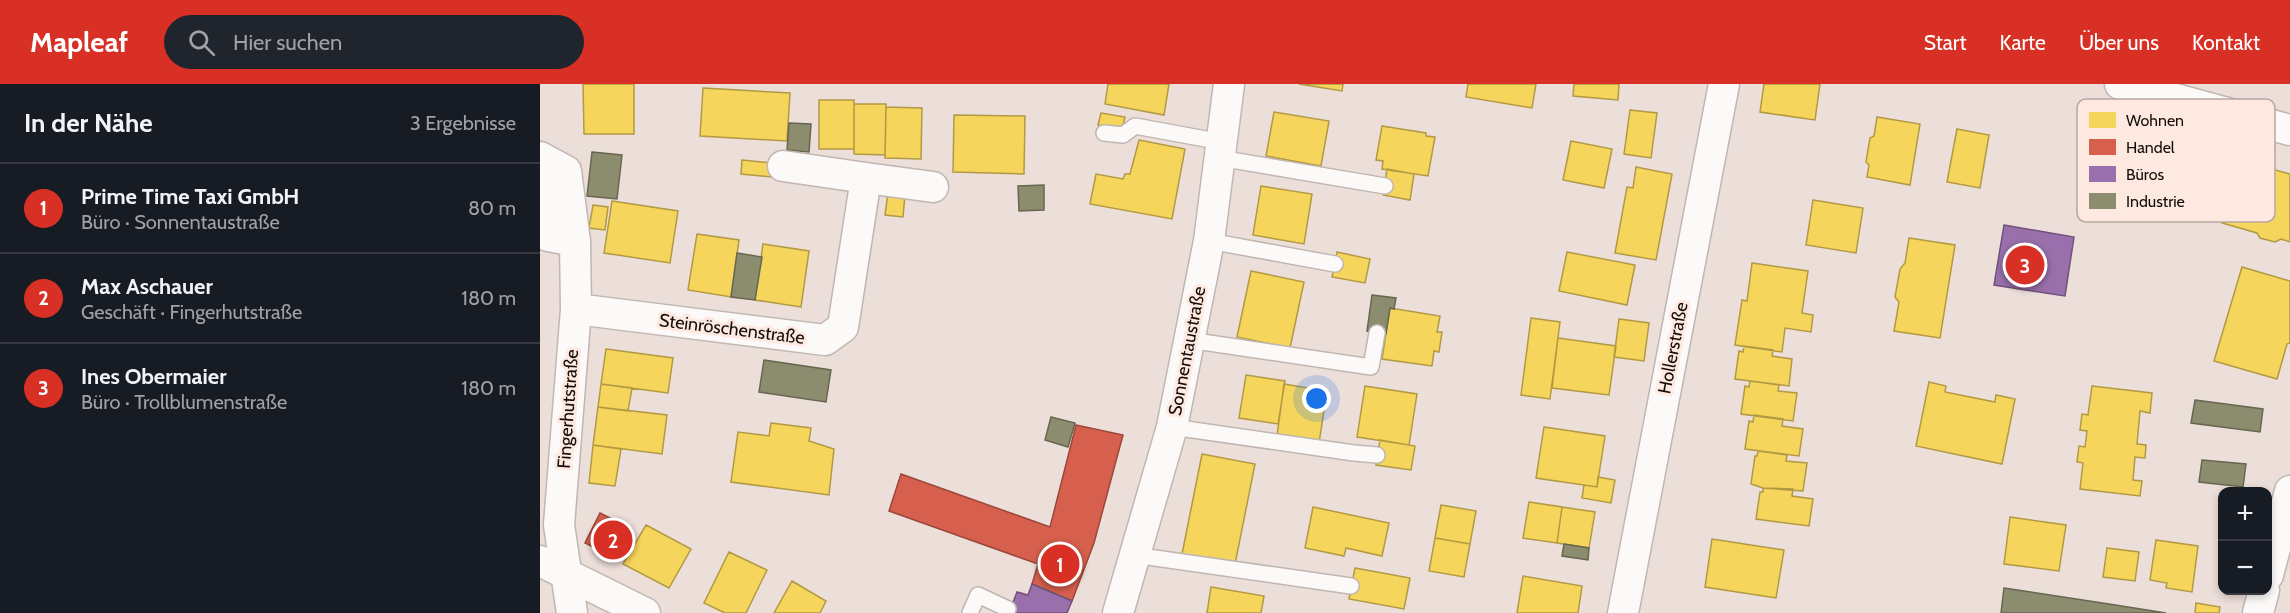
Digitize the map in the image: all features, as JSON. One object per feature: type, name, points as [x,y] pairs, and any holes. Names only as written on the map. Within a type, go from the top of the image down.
[{"type":"street","name":"Sonnentaustraße","points":[[1118,613],[1172,427],[1209,241],[1229,84]]},
{"type":"street","name":"Hollerstraße","points":[[1623,613],[1724,84]]},
{"type":"street","points":[[2120,84],[2175,99]]},
{"type":"street","points":[[2275,126],[2290,130]]},
{"type":"street","name":"Fingerhutstraße","points":[[540,158],[566,171],[575,241],[576,309],[560,525],[572,613]]},
{"type":"street","points":[[783,166],[933,187]]},
{"type":"street","name":"Steinröschenstraße","points":[[576,309],[825,340],[843,327],[866,178]]},
{"type":"street","points":[[2272,560],[2290,491]]},
{"type":"street","points":[[540,561],[645,613]]},
{"type":"street","points":[[2258,613],[2263,595]]},
{"type":"lane","points":[[1104,134],[1123,135],[1135,126],[1220,150],[1385,186]]},
{"type":"lane","points":[[1209,241],[1335,264]]},
{"type":"lane","points":[[1189,340],[1371,367],[1377,333]]},
{"type":"lane","points":[[1172,427],[1377,455]]},
{"type":"lane","points":[[1134,555],[1351,586]]},
{"type":"lane","points":[[970,613],[978,595],[1008,609]]},
{"type":"building: Wohnen","points":[[583,84],[634,84],[634,134],[584,134]]},
{"type":"building: Wohnen","points":[[1108,84],[1169,84],[1164,115],[1105,104]]},
{"type":"building: Wohnen","points":[[1299,84],[1343,84],[1342,91]]},
{"type":"building: Wohnen","points":[[1468,84],[1536,84],[1532,108],[1466,97]]},
{"type":"building: Wohnen","points":[[1574,84],[1619,84],[1618,100],[1573,96]]},
{"type":"building: Wohnen","points":[[1764,84],[1820,84],[1815,120],[1760,112]]},
{"type":"building: Wohnen","points":[[703,88],[790,93],[787,141],[700,136]]},
{"type":"building: Wohnen","points":[[819,100],[854,100],[854,149],[819,149]]},
{"type":"building: Wohnen","points":[[854,104],[886,104],[885,155],[854,154]]},
{"type":"building: Wohnen","points":[[886,107],[922,108],[921,159],[885,158]]},
{"type":"building: Wohnen","points":[[1630,110],[1657,113],[1651,158],[1624,154]]},
{"type":"building: Wohnen","points":[[1274,112],[1329,121],[1321,166],[1266,156]]},
{"type":"building: Wohnen","points":[[1101,113],[1125,117],[1122,130],[1098,125]]},
{"type":"building: Wohnen","points":[[954,115],[1025,116],[1024,174],[953,172]]},
{"type":"building: Wohnen","points":[[1877,117],[1920,124],[1910,185],[1867,177],[1869,165],[1866,162],[1870,138],[1874,136]]},
{"type":"building: Wohnen","points":[[1382,126],[1426,133],[1426,136],[1435,137],[1428,176],[1382,169],[1383,161],[1376,160]]},
{"type":"building: Wohnen","points":[[1957,129],[1989,135],[1980,188],[1947,182]]},
{"type":"building: Wohnen","points":[[1139,140],[1185,149],[1172,219],[1090,204],[1096,174],[1123,179],[1125,174],[1130,174]]},
{"type":"building: Wohnen","points":[[1571,141],[1612,149],[1604,188],[1563,180]]},
{"type":"building: Wohnen","points":[[742,160],[773,163],[772,177],[741,174]]},
{"type":"building: Wohnen","points":[[1636,167],[1672,174],[1656,260],[1615,253],[1627,187],[1633,188]]},
{"type":"building: Wohnen","points":[[1387,169],[1414,174],[1410,200],[1383,195]]},
{"type":"building: Wohnen","points":[[2275,170],[2290,174],[2290,242],[2281,239],[2275,242],[2260,238],[2257,233],[2222,223],[2275,222]]},
{"type":"building: Wohnen","points":[[1261,186],[1312,194],[1304,244],[1253,235]]},
{"type":"building: Wohnen","points":[[888,193],[905,195],[903,217],[885,215]]},
{"type":"building: Wohnen","points":[[1813,200],[1863,208],[1856,253],[1806,245]]},
{"type":"building: Wohnen","points":[[612,201],[678,211],[670,263],[604,253]]},
{"type":"building: Wohnen","points":[[593,205],[608,207],[605,230],[589,228]]},
{"type":"building: Wohnen","points":[[697,234],[739,240],[731,297],[688,290]]},
{"type":"building: Wohnen","points":[[1909,238],[1955,245],[1940,338],[1894,331],[1899,302],[1895,297],[1900,269],[1905,263]]},
{"type":"building: Wohnen","points":[[763,244],[809,251],[801,307],[755,300]]},
{"type":"building: Wohnen","points":[[1337,252],[1370,259],[1365,283],[1332,277]]},
{"type":"building: Wohnen","points":[[1567,252],[1635,265],[1627,305],[1559,291]]},
{"type":"building: Wohnen","points":[[1752,263],[1808,271],[1802,313],[1813,315],[1811,332],[1785,328],[1782,352],[1735,345],[1742,300],[1747,301]]},
{"type":"building: Wohnen","points":[[2242,267],[2290,281],[2290,343],[2287,344],[2277,379],[2214,361]]},
{"type":"building: Wohnen","points":[[1251,271],[1304,282],[1290,348],[1237,337]]},
{"type":"building: Wohnen","points":[[1390,308],[1440,316],[1437,332],[1442,332],[1439,352],[1434,351],[1432,366],[1382,359]]},
{"type":"building: Wohnen","points":[[1531,318],[1560,322],[1550,399],[1521,395]]},
{"type":"building: Wohnen","points":[[1619,319],[1649,323],[1644,361],[1614,357]]},
{"type":"building: Wohnen","points":[[1558,338],[1616,346],[1609,395],[1552,388]]},
{"type":"building: Wohnen","points":[[1744,346],[1773,350],[1772,356],[1792,359],[1789,386],[1735,379],[1739,351],[1743,352]]},
{"type":"building: Wohnen","points":[[606,349],[673,358],[668,393],[601,384]]},
{"type":"building: Wohnen","points":[[1246,375],[1285,381],[1278,424],[1239,418]]},
{"type":"building: Wohnen","points":[[1750,381],[1779,385],[1778,391],[1797,393],[1793,421],[1741,414],[1745,386],[1749,387]]},
{"type":"building: Wohnen","points":[[1929,382],[1946,386],[1945,392],[1995,402],[1996,395],[2015,399],[2002,464],[1916,446]]},
{"type":"building: Wohnen","points":[[601,384],[632,388],[628,411],[598,407]]},
{"type":"building: Wohnen","points":[[1284,384],[1327,391],[1319,443],[1277,436]]},
{"type":"building: Wohnen","points":[[1365,386],[1417,394],[1409,445],[1357,437]]},
{"type":"building: Wohnen","points":[[2092,386],[2152,393],[2150,413],[2140,411],[2137,444],[2146,445],[2145,458],[2135,457],[2133,480],[2142,481],[2140,496],[2080,489],[2083,463],[2077,462],[2079,446],[2085,447],[2087,431],[2080,430],[2082,414],[2088,415]]},
{"type":"building: Wohnen","points":[[598,407],[667,415],[662,454],[593,445]]},
{"type":"building: Wohnen","points":[[1754,415],[1783,419],[1782,426],[1803,429],[1799,456],[1745,449],[1749,421],[1753,422]]},
{"type":"building: Wohnen","points":[[771,423],[811,428],[809,441],[834,449],[829,495],[731,482],[738,432],[769,436]]},
{"type":"building: Wohnen","points":[[1544,427],[1605,436],[1597,487],[1536,478]]},
{"type":"building: Wohnen","points":[[1380,440],[1415,446],[1411,470],[1376,465]]},
{"type":"building: Wohnen","points":[[593,445],[621,449],[615,486],[589,483]]},
{"type":"building: Wohnen","points":[[1758,451],[1787,455],[1786,461],[1807,463],[1803,491],[1763,488],[1751,484],[1755,456]]},
{"type":"building: Wohnen","points":[[1202,454],[1255,464],[1235,564],[1182,554]]},
{"type":"building: Wohnen","points":[[1598,477],[1615,480],[1611,503],[1582,498],[1584,485],[1597,487]]},
{"type":"building: Wohnen","points":[[1763,488],[1793,489],[1792,496],[1813,499],[1809,526],[1756,519],[1760,492],[1763,492]]},
{"type":"building: Wohnen","points":[[1529,502],[1562,507],[1557,543],[1523,538]]},
{"type":"building: Wohnen","points":[[1441,505],[1476,511],[1470,544],[1435,538]]},
{"type":"building: Wohnen","points":[[1313,507],[1389,523],[1382,556],[1346,548],[1344,556],[1305,548]]},
{"type":"building: Wohnen","points":[[1562,507],[1595,512],[1589,548],[1557,543]]},
{"type":"building: Wohnen","points":[[2010,517],[2066,525],[2059,571],[2004,564]]},
{"type":"building: Wohnen","points":[[646,525],[691,549],[669,588],[623,564]]},
{"type":"building: Wohnen","points":[[1435,538],[1470,544],[1464,577],[1429,571]]},
{"type":"building: Wohnen","points":[[1712,539],[1784,550],[1776,598],[1705,587]]},
{"type":"building: Wohnen","points":[[2156,540],[2198,546],[2192,592],[2166,588],[2167,583],[2150,580]]},
{"type":"building: Wohnen","points":[[2107,548],[2139,552],[2135,581],[2103,577]]},
{"type":"building: Wohnen","points":[[729,552],[767,570],[746,613],[725,613],[704,603]]},
{"type":"building: Wohnen","points":[[1355,568],[1410,578],[1404,609],[1349,599]]},
{"type":"building: Wohnen","points":[[1523,576],[1582,586],[1578,613],[1517,613]]},
{"type":"building: Wohnen","points":[[792,581],[826,601],[820,613],[774,613]]},
{"type":"building: Wohnen","points":[[1211,587],[1264,596],[1261,613],[1207,613]]},
{"type":"building: Wohnen","points":[[2196,603],[2220,607],[2219,613],[2195,613]]},
{"type":"building: Handel","points":[[1076,425],[1123,435],[1094,543],[1072,601],[1032,584],[1038,564],[889,511],[901,474],[1050,527]]},
{"type":"building: Handel","points":[[600,513],[630,528],[615,558],[585,543]]},
{"type":"building: Büros","points":[[2004,225],[2074,237],[2065,296],[1994,285]]},
{"type":"building: Büros","points":[[1032,584],[1072,601],[1067,613],[1009,613],[1017,592],[1028,595]]},
{"type":"building: Industrie","points":[[789,123],[811,124],[809,152],[787,150]]},
{"type":"building: Industrie","points":[[592,152],[622,155],[617,199],[587,196]]},
{"type":"building: Industrie","points":[[1044,185],[1044,210],[1019,211],[1018,186]]},
{"type":"building: Industrie","points":[[737,253],[762,257],[755,300],[731,297]]},
{"type":"building: Industrie","points":[[1372,295],[1396,298],[1394,309],[1390,308],[1386,334],[1367,331]]},
{"type":"building: Industrie","points":[[764,360],[831,370],[826,402],[759,392]]},
{"type":"building: Industrie","points":[[2195,400],[2263,409],[2260,432],[2191,423]]},
{"type":"building: Industrie","points":[[1051,417],[1075,423],[1068,447],[1045,440]]},
{"type":"building: Industrie","points":[[2202,460],[2246,464],[2243,487],[2199,482]]},
{"type":"building: Industrie","points":[[1564,544],[1589,548],[1588,560],[1562,556]]},
{"type":"building: Industrie","points":[[2004,588],[2109,604],[2166,613],[2001,613]]},
{"type":"place","name":"Ines Obermaier","points":[[2025,265]]},
{"type":"place","name":"Max Aschauer","points":[[613,540]]},
{"type":"place","name":"Prime Time Taxi GmbH","points":[[1060,564]]}]
